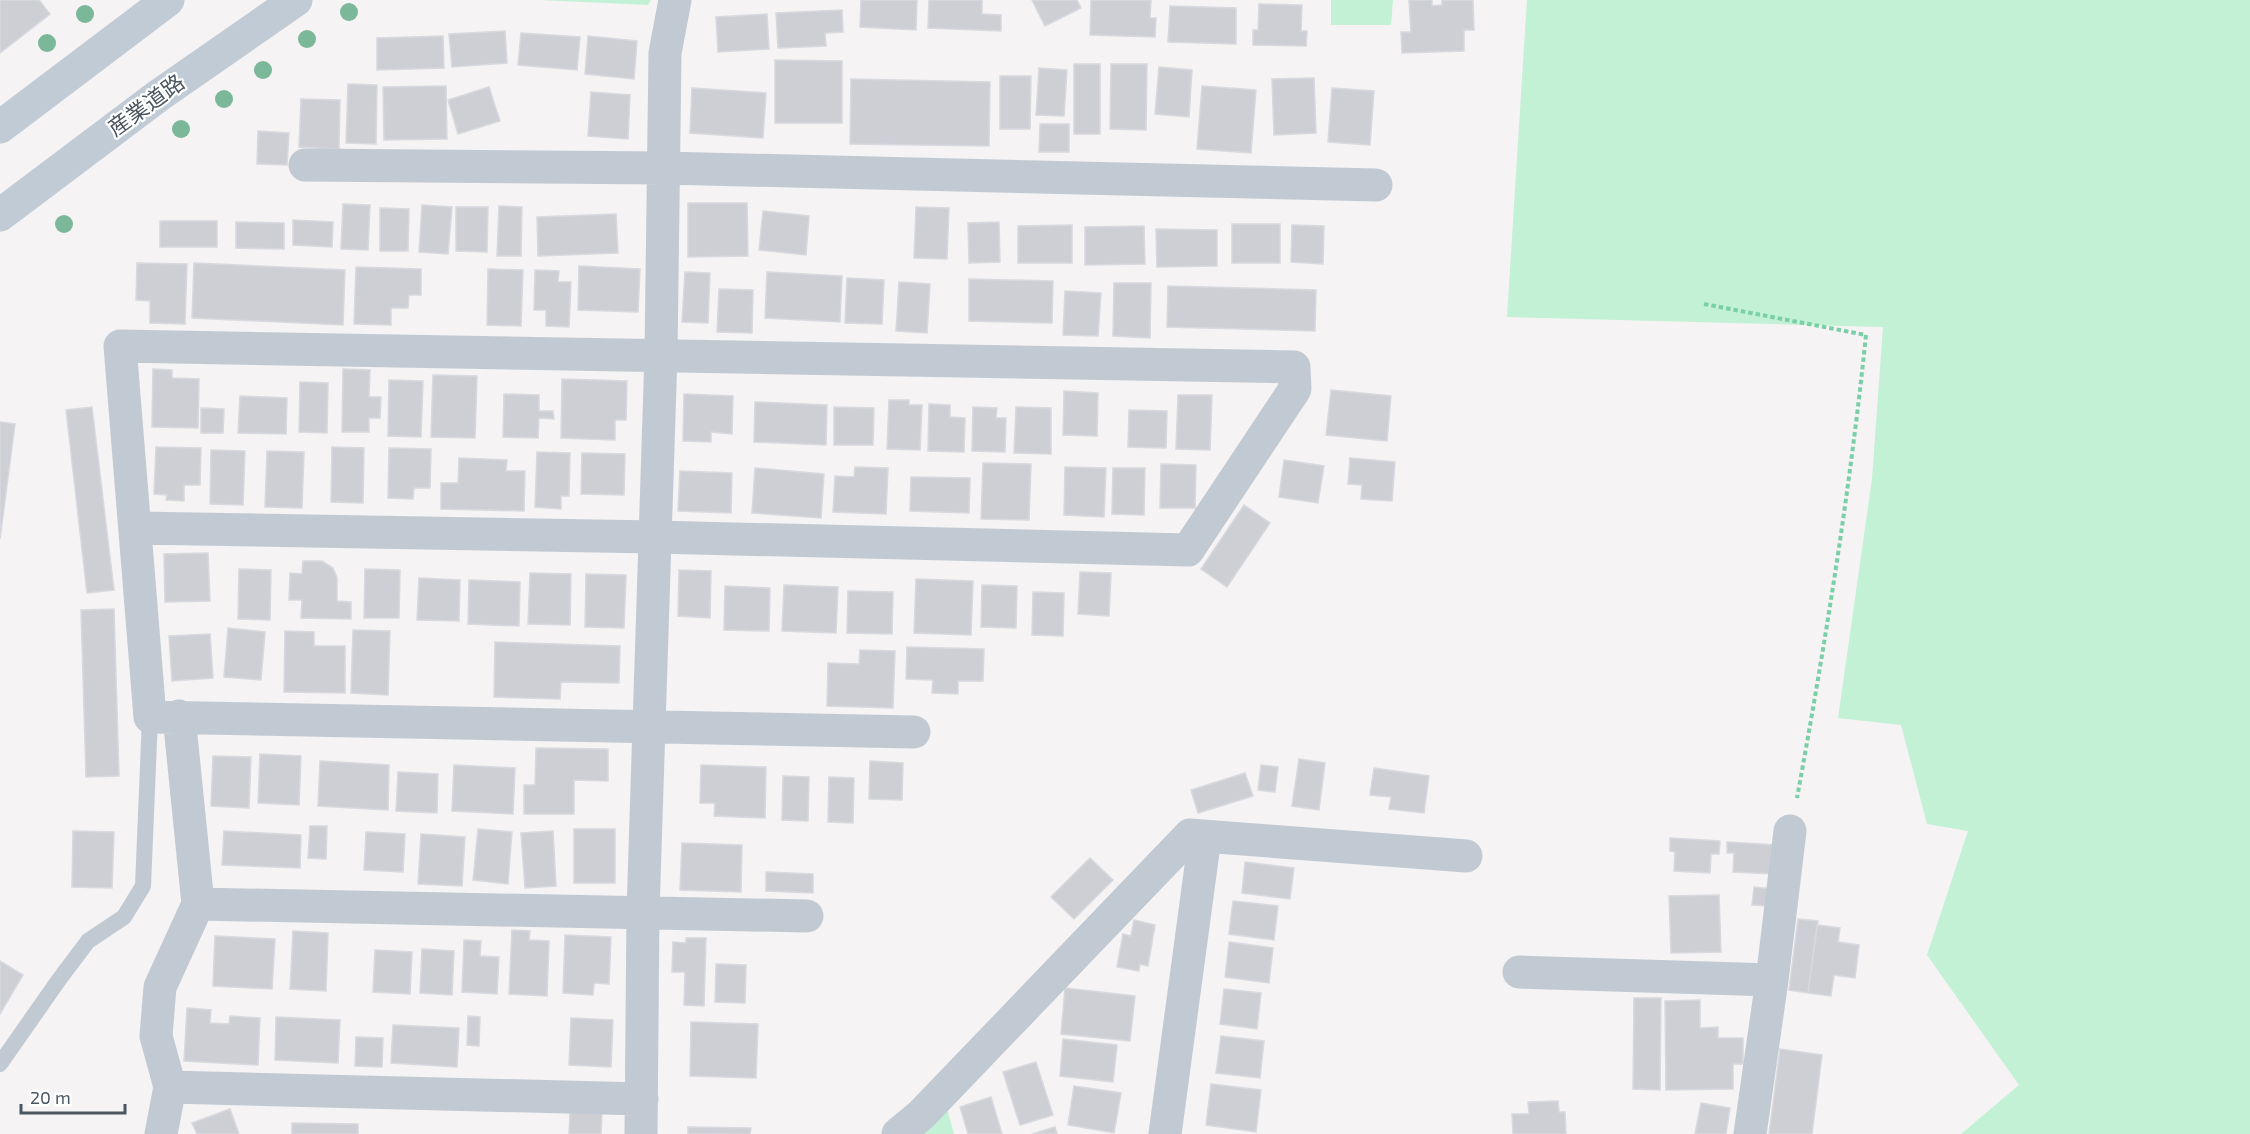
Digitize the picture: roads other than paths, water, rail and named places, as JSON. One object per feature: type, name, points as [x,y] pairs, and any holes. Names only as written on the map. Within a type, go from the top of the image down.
[{"type":"main road","points":[[0,127],[168,0]]},
{"type":"main road","name":"産業道路","points":[[0,215],[158,96],[296,0]]},
{"type":"street","points":[[640,1134],[643,912],[661,354],[665,53],[675,0]]},
{"type":"street","points":[[305,165],[664,168],[1376,185]]},
{"type":"street","points":[[136,528],[655,537],[1188,550],[1295,389],[1294,367],[120,346],[136,528],[165,716],[198,904],[160,987],[156,1036],[170,1087],[161,1134]]},
{"type":"street","points":[[165,716],[914,732]]},
{"type":"street","points":[[1750,1134],[1790,831]]},
{"type":"street","points":[[898,1134],[921,1115],[1190,835],[1466,856]]},
{"type":"street","points":[[1165,1134],[1205,837]]},
{"type":"street","points":[[198,904],[807,916]]},
{"type":"street","points":[[1519,972],[1772,980]]},
{"type":"street","points":[[170,1087],[642,1099]]},
{"type":"lane","points":[[0,1064],[57,981],[88,941],[124,917],[142,886],[165,716]]}]
